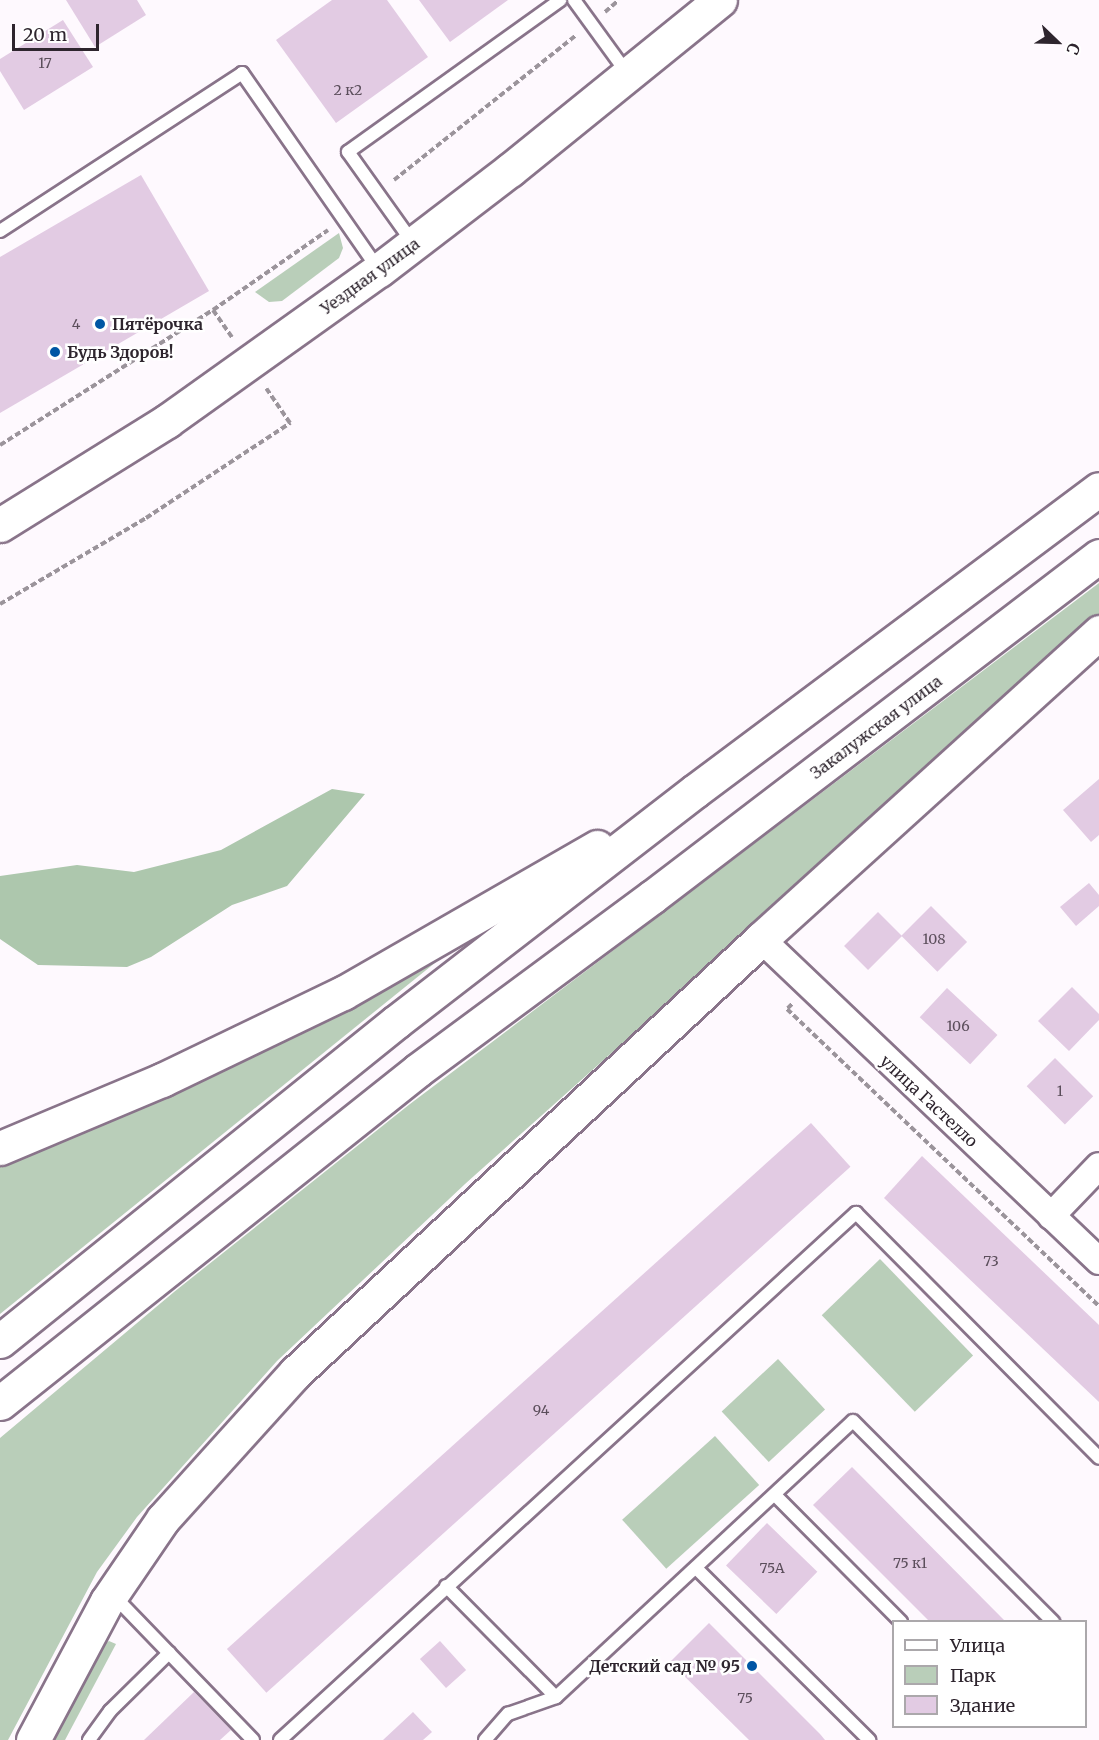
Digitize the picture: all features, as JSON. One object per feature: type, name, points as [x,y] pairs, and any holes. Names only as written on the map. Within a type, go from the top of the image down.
[{"type":"main road","name":"Уездная улица","points":[[0,525],[167,421],[379,270],[720,0]]},
{"type":"main road","points":[[0,1341],[396,1022],[695,791],[1099,489]]},
{"type":"main road","name":"Закалужская улица","points":[[0,1403],[418,1070],[652,897],[1099,555]]},
{"type":"main road","points":[[33,1740],[112,1593],[163,1519],[295,1373],[761,939],[1099,632]]},
{"type":"main road","points":[[0,1148],[162,1080],[343,993],[695,791]]},
{"type":"street","name":"улица Гастелло","points":[[761,939],[1099,1261]]},
{"type":"street","points":[[1051,1216],[1099,1166]]},
{"type":"lane","points":[[414,244],[379,192],[348,152],[560,0]]},
{"type":"lane","points":[[574,0],[628,74]]},
{"type":"lane","points":[[0,231],[242,73],[379,270]]},
{"type":"lane","points":[[280,1740],[856,1213],[1099,1458]]},
{"type":"lane","points":[[485,1740],[508,1714],[556,1697],[697,1569],[853,1421],[1051,1620]]},
{"type":"lane","points":[[775,1494],[899,1620]]},
{"type":"lane","points":[[697,1569],[869,1740]]},
{"type":"lane","points":[[446,1586],[556,1697]]},
{"type":"lane","points":[[112,1593],[253,1740]]},
{"type":"lane","points":[[89,1740],[110,1711],[169,1653]]},
{"type":"path","points":[[379,192],[619,0]]},
{"type":"path","points":[[0,445],[213,310],[344,219]]},
{"type":"path","points":[[0,604],[146,518],[290,423],[213,310]]},
{"type":"path","points":[[809,987],[787,1009],[1099,1306]]},
{"type":"green space","points":[[339,233],[343,248],[339,258],[282,301],[269,302],[255,292]]},
{"type":"green space","points":[[1099,583],[1099,617],[465,1184],[277,1361],[137,1517],[97,1572],[8,1740],[0,1740],[0,1438],[174,1292],[410,1104]]},
{"type":"green space","points":[[332,789],[365,794],[287,886],[232,905],[151,957],[127,967],[38,965],[0,939],[0,876],[77,865],[134,872],[221,850]]},
{"type":"green space","points":[[443,951],[446,954],[0,1314],[0,1163]]},
{"type":"green space","points":[[880,1259],[973,1355],[915,1412],[822,1315]]},
{"type":"green space","points":[[778,1359],[825,1409],[769,1462],[722,1412]]},
{"type":"green space","points":[[715,1436],[759,1485],[666,1569],[622,1520]]},
{"type":"green space","points":[[109,1641],[116,1644],[65,1740],[49,1740],[98,1648]]},
{"type":"building","points":[[66,0],[137,0],[146,15],[95,47]]},
{"type":"building","points":[[332,0],[387,0],[428,57],[336,123],[276,40]]},
{"type":"building","points":[[419,0],[508,0],[450,42]]},
{"type":"building","points":[[63,20],[93,67],[24,110],[0,71],[0,59]]},
{"type":"building","points":[[141,175],[209,291],[0,413],[0,257]]},
{"type":"building","points":[[1099,779],[1099,835],[1091,842],[1063,810]]},
{"type":"building","points":[[1089,883],[1099,895],[1099,906],[1076,926],[1060,907]]},
{"type":"building","points":[[931,906],[967,942],[937,972],[901,936]]},
{"type":"building","points":[[878,912],[902,936],[868,970],[844,946]]},
{"type":"building","points":[[1072,987],[1099,1014],[1099,1020],[1069,1051],[1038,1021]]},
{"type":"building","points":[[947,988],[997,1035],[970,1064],[920,1017]]},
{"type":"building","points":[[1055,1058],[1093,1096],[1065,1124],[1027,1086]]},
{"type":"building","points":[[811,1123],[850,1167],[266,1693],[227,1649]]},
{"type":"building","points":[[922,1156],[1099,1325],[1099,1402],[884,1198]]},
{"type":"building","points":[[852,1467],[1004,1620],[928,1620],[813,1505]]},
{"type":"building","points":[[767,1523],[817,1572],[776,1614],[726,1565]]},
{"type":"building","name":"Детский сад № 95","points":[[709,1623],[825,1740],[749,1740],[670,1662]]},
{"type":"building","points":[[440,1641],[466,1670],[446,1688],[420,1659]]},
{"type":"building","points":[[194,1692],[231,1730],[220,1740],[144,1740]]},
{"type":"building","points":[[413,1712],[432,1732],[423,1740],[383,1740]]},
{"type":"place","name":"Пятёрочка","points":[[100,324]]},
{"type":"place","name":"Будь Здоров!","points":[[55,352]]},
{"type":"place","name":"Детский сад № 95","points":[[752,1666]]}]
